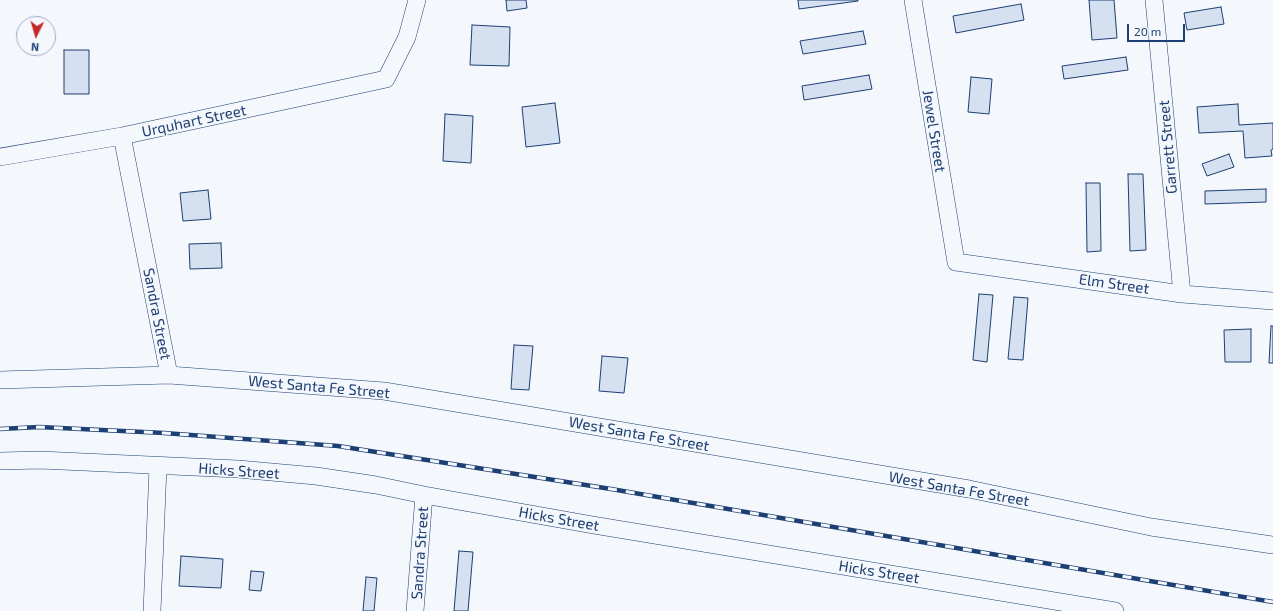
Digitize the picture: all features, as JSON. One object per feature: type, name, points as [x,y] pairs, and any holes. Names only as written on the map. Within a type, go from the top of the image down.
[{"type":"street","name":"Urquhart Street","points":[[0,157],[122,136],[386,79],[407,37],[416,0]]},
{"type":"street","name":"Jewel Street","points":[[913,0],[956,262]]},
{"type":"street","name":"Garrett Street","points":[[1154,0],[1182,294]]},
{"type":"street","name":"Sandra Street","points":[[122,136],[169,375]]},
{"type":"street","name":"Elm Street","points":[[956,262],[1182,294],[1273,301]]},
{"type":"street","name":"West Santa Fe Street","points":[[0,380],[169,375],[384,391],[969,489],[1151,527],[1273,545]]},
{"type":"street","name":"Hicks Street","points":[[0,461],[40,460],[238,469],[316,476],[376,485],[593,525],[1115,611]]},
{"type":"street","points":[[152,611],[158,466]]},
{"type":"street","name":"Sandra Street","points":[[415,611],[424,495]]},
{"type":"building","points":[[506,0],[526,0],[527,8],[507,11]]},
{"type":"building","points":[[798,0],[858,0],[858,1],[799,9]]},
{"type":"building","points":[[1089,0],[1114,0],[1117,38],[1092,40]]},
{"type":"building","points":[[1021,4],[1024,20],[956,33],[953,16]]},
{"type":"building","points":[[1221,7],[1224,24],[1187,30],[1184,13]]},
{"type":"building","points":[[472,25],[510,27],[509,66],[470,65]]},
{"type":"building","points":[[863,31],[866,44],[803,54],[800,41]]},
{"type":"building","points":[[64,50],[89,50],[89,94],[64,94]]},
{"type":"building","points":[[1126,57],[1128,70],[1064,79],[1062,66]]},
{"type":"building","points":[[869,75],[872,89],[804,100],[802,86]]},
{"type":"building","points":[[971,77],[992,79],[989,114],[968,112]]},
{"type":"building","points":[[555,103],[560,143],[526,147],[522,107]]},
{"type":"building","points":[[1238,104],[1239,125],[1273,123],[1272,156],[1245,158],[1243,131],[1199,133],[1197,107]]},
{"type":"building","points":[[445,114],[473,116],[471,163],[443,161]]},
{"type":"building","points":[[1229,154],[1234,167],[1207,176],[1202,164]]},
{"type":"building","points":[[1128,174],[1143,174],[1146,250],[1130,251]]},
{"type":"building","points":[[1086,183],[1100,183],[1101,251],[1087,252]]},
{"type":"building","points":[[1266,189],[1266,202],[1205,204],[1205,191]]},
{"type":"building","points":[[208,190],[211,219],[183,221],[180,193]]},
{"type":"building","points":[[221,243],[222,268],[190,269],[189,244]]},
{"type":"building","points":[[979,294],[993,295],[987,362],[973,360]]},
{"type":"building","points":[[1014,297],[1028,298],[1023,360],[1008,359]]},
{"type":"building","points":[[1271,326],[1273,326],[1273,363],[1269,363]]},
{"type":"building","points":[[1251,329],[1251,362],[1225,362],[1224,330]]},
{"type":"building","points":[[514,345],[533,346],[529,390],[511,389]]},
{"type":"building","points":[[602,356],[628,358],[624,393],[599,391]]},
{"type":"building","points":[[459,551],[473,552],[468,611],[454,611]]},
{"type":"building","points":[[181,556],[223,559],[221,588],[179,586]]},
{"type":"building","points":[[251,571],[264,572],[261,591],[249,590]]},
{"type":"building","points":[[366,577],[377,578],[374,611],[363,611]]},
{"type":"railway","points":[[0,429],[39,427],[164,433],[338,446],[611,489],[1273,602]]}]
